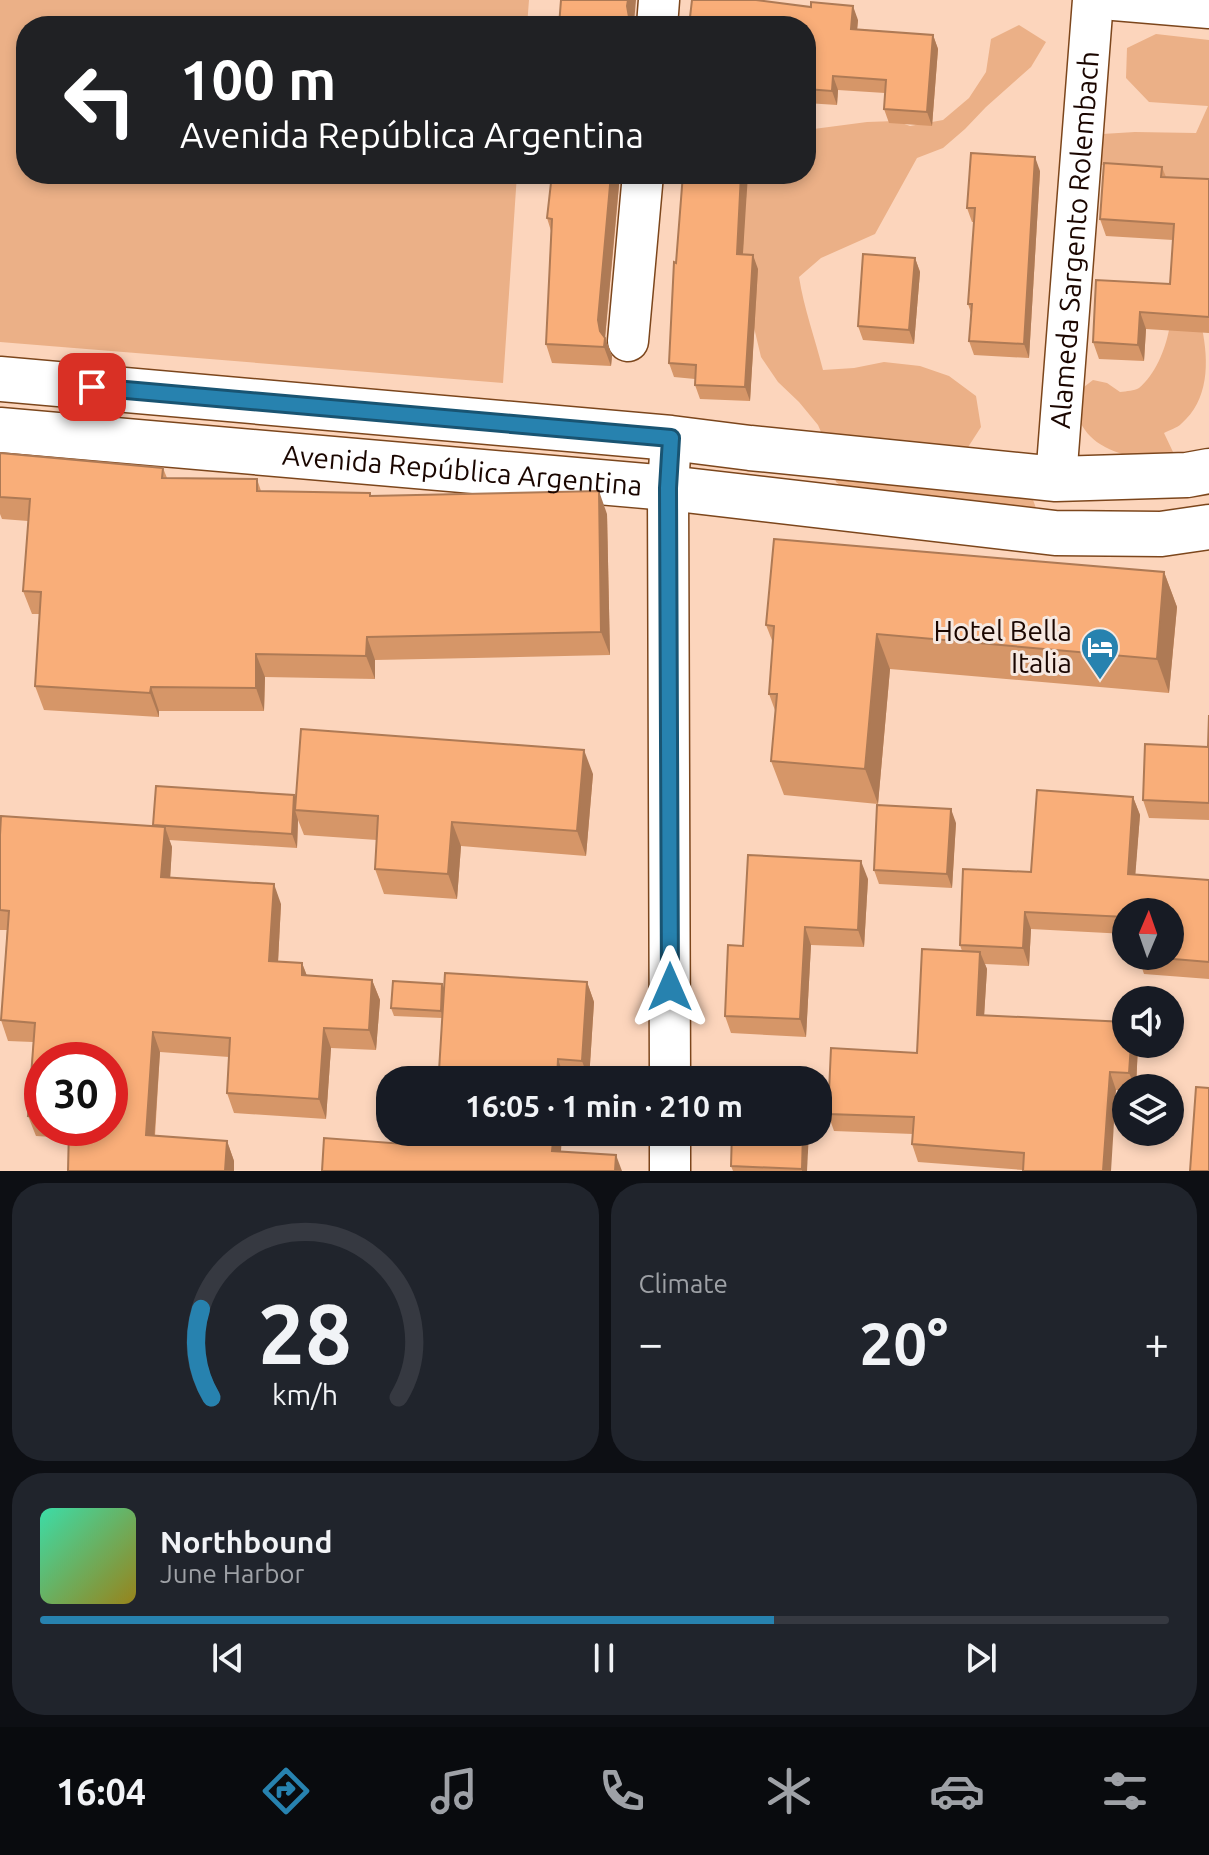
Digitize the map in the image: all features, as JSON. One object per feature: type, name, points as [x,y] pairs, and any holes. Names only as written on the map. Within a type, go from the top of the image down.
[{"type":"main road","name":"Avenida República Argentina","points":[[0,379],[671,438],[1056,479],[1187,475],[1209,471]]},
{"type":"main road","name":"Avenida República Argentina","points":[[0,430],[668,488],[1055,533],[1161,534],[1209,527]]},
{"type":"street","name":"Alameda Sargento Rolembach","points":[[1056,479],[1093,0]]},
{"type":"street","points":[[1114,0],[1209,8]]},
{"type":"street","points":[[628,341],[642,184]]},
{"type":"street","points":[[670,1066],[668,488],[671,438]]},
{"type":"street","points":[[670,1146],[670,1171]]},
{"type":"shaded area","points":[[0,0],[529,0],[528,16],[16,16],[16,184],[516,184],[503,383],[0,342]]},
{"type":"shaded area","points":[[1019,25],[1046,42],[1031,67],[965,129],[943,148],[917,158],[875,234],[821,258],[799,277],[823,370],[884,362],[920,366],[949,376],[976,396],[981,427],[963,455],[1032,497],[1037,511],[859,500],[836,482],[830,453],[818,425],[778,382],[761,357],[747,298],[746,269],[733,184],[816,184],[816,129],[896,121],[910,126],[943,120],[969,98],[986,72],[991,39]]},
{"type":"shaded area","points":[[1156,34],[1209,40],[1209,188],[1135,179],[1100,164],[1102,134],[1196,133],[1208,106],[1149,102],[1126,78],[1127,48]]},
{"type":"shaded area","points":[[1202,328],[1206,367],[1202,392],[1190,414],[1164,433],[1173,452],[1163,463],[1114,451],[1090,436],[1072,409],[1080,390],[1093,380],[1107,383],[1120,392],[1139,388],[1158,362],[1169,330]]},
{"type":"building","points":[[561,0],[628,0],[629,16],[560,16]]},
{"type":"building","points":[[692,0],[756,0],[811,7],[811,2],[853,6],[851,29],[933,35],[927,112],[884,109],[886,80],[833,76],[832,91],[816,90],[816,16],[690,16]]},
{"type":"building","points":[[971,153],[1035,157],[1024,344],[969,341],[972,304],[968,304],[975,208],[967,208]]},
{"type":"building","points":[[1104,163],[1162,167],[1161,177],[1209,179],[1209,317],[1140,312],[1138,345],[1093,342],[1096,280],[1170,284],[1174,224],[1100,219]]},
{"type":"building","points":[[551,184],[610,184],[598,320],[605,338],[604,347],[546,344],[552,219],[547,218]]},
{"type":"building","points":[[682,184],[740,184],[737,254],[753,255],[745,387],[695,385],[696,365],[669,363]]},
{"type":"building","points":[[863,254],[915,258],[909,330],[858,326]]},
{"type":"building","points":[[0,453],[163,468],[162,478],[257,479],[257,491],[370,493],[370,496],[599,491],[601,632],[367,637],[366,656],[256,654],[256,688],[151,687],[150,693],[35,686],[41,592],[23,591],[30,499],[0,497]]},
{"type":"building","name":"Hotel Bella Italia","points":[[774,539],[1164,572],[1157,659],[877,634],[865,769],[771,761],[777,694],[769,694],[774,626],[766,625]]},
{"type":"building","points":[[1209,715],[1209,803],[1143,800],[1145,744],[1208,747]]},
{"type":"building","points":[[301,729],[584,750],[577,831],[452,822],[448,874],[375,869],[378,816],[295,810]]},
{"type":"building","points":[[156,786],[294,795],[292,834],[153,825]]},
{"type":"building","points":[[1037,790],[1133,797],[1128,874],[1209,880],[1209,962],[1184,960],[1184,898],[1112,898],[1112,916],[1025,912],[1023,948],[960,945],[963,869],[1031,872]]},
{"type":"building","points":[[877,805],[951,809],[947,874],[874,870]]},
{"type":"building","points":[[1,816],[165,827],[161,877],[274,884],[269,961],[302,963],[302,975],[372,980],[369,1030],[324,1028],[319,1099],[227,1093],[230,1038],[153,1032],[146,1135],[227,1141],[225,1171],[68,1171],[69,1146],[128,1146],[128,1042],[34,1042],[35,1023],[1,1020],[9,911],[0,910]]},
{"type":"building","points":[[748,855],[861,861],[858,930],[805,927],[800,1019],[725,1016],[728,945],[743,946]]},
{"type":"building","points":[[922,949],[980,952],[977,1015],[1112,1021],[1112,1058],[1130,1058],[1129,1073],[1110,1072],[1103,1171],[1023,1171],[1024,1153],[912,1144],[914,1117],[832,1114],[831,1048],[917,1053]]},
{"type":"building","points":[[445,973],[587,982],[582,1061],[558,1059],[558,1066],[439,1066]]},
{"type":"building","points":[[393,981],[442,984],[441,1011],[391,1008]]},
{"type":"building","points":[[1196,1087],[1209,1088],[1209,1171],[1190,1171]]},
{"type":"building","points":[[324,1138],[376,1142],[376,1146],[553,1146],[552,1151],[616,1155],[615,1171],[322,1171]]},
{"type":"building","points":[[732,1146],[803,1146],[802,1169],[731,1166]]},
{"type":"place","name":"Hotel Bella Italia","points":[[1100,681]]},
{"type":"route","points":[[92,387],[671,438],[668,488],[670,987]]}]
